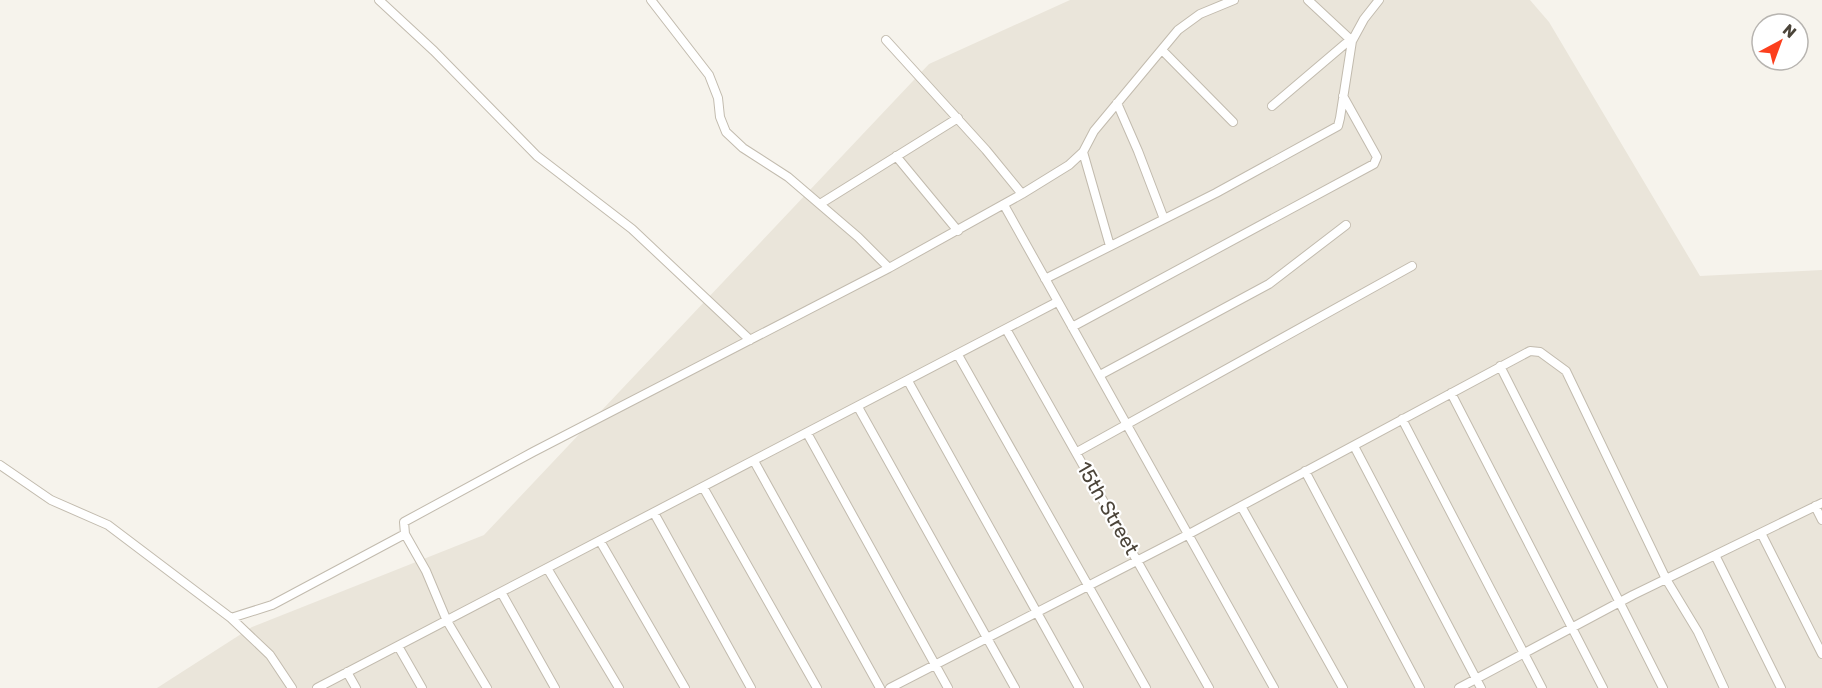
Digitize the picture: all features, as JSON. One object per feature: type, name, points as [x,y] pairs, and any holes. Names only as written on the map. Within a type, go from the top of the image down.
[{"type":"street","points":[[379,0],[434,51],[537,156],[632,230],[750,340]]},
{"type":"street","points":[[651,0],[709,75],[718,98],[720,117],[726,132],[743,148],[788,177],[858,237],[889,268]]},
{"type":"street","points":[[487,688],[447,621],[426,572],[405,534],[404,522],[958,231],[1069,165],[1083,152],[1094,131],[1163,51],[1178,30],[1200,14],[1234,0]]},
{"type":"street","points":[[1308,0],[1352,41]]},
{"type":"street","points":[[1045,279],[1216,193],[1338,126],[1352,41],[1364,19],[1379,0]]},
{"type":"street","points":[[886,40],[958,118],[1022,194]]},
{"type":"street","points":[[1272,106],[1345,44],[1352,41]]},
{"type":"street","points":[[1163,51],[1233,122]]},
{"type":"street","points":[[1072,327],[1374,164],[1377,157],[1343,96]]},
{"type":"street","points":[[1117,103],[1164,219]]},
{"type":"street","points":[[820,204],[958,118]]},
{"type":"street","points":[[1083,152],[1110,246]]},
{"type":"street","points":[[896,156],[958,231]]},
{"type":"street","points":[[1004,205],[1274,688]]},
{"type":"street","points":[[1100,375],[1269,284],[1346,225]]},
{"type":"street","points":[[1077,452],[1412,266]]},
{"type":"street","points":[[317,688],[1057,302]]},
{"type":"street","name":"15th Street","points":[[1006,329],[1209,688]]},
{"type":"street","points":[[890,688],[1188,534],[1530,351],[1540,352],[1566,370],[1666,579],[1698,632],[1724,688]]},
{"type":"street","points":[[958,355],[1146,688]]},
{"type":"street","points":[[1500,366],[1662,688]]},
{"type":"street","points":[[908,381],[1079,688]]},
{"type":"street","points":[[1451,393],[1603,688]]},
{"type":"street","points":[[858,407],[1015,688]]},
{"type":"street","points":[[1402,419],[1542,688]]},
{"type":"street","points":[[807,433],[948,688]]},
{"type":"street","points":[[1354,446],[1481,688]]},
{"type":"street","points":[[754,461],[880,688]]},
{"type":"street","points":[[0,465],[51,500],[108,525],[231,618],[270,655],[290,686],[279,688]]},
{"type":"street","points":[[1305,471],[1420,688]]},
{"type":"street","points":[[703,487],[817,688]]},
{"type":"street","points":[[1459,688],[1620,602],[1819,505],[1822,520]]},
{"type":"street","points":[[1240,506],[1342,688]]},
{"type":"street","points":[[654,513],[751,688]]},
{"type":"street","points":[[1761,533],[1822,654]]},
{"type":"street","points":[[231,618],[272,605],[405,534]]},
{"type":"street","points":[[600,541],[685,688]]},
{"type":"street","points":[[1715,555],[1780,688]]},
{"type":"street","points":[[548,568],[619,688]]},
{"type":"street","points":[[501,592],[555,688]]},
{"type":"street","points":[[398,646],[422,688]]},
{"type":"street","points":[[347,672],[356,688]]},
{"type":"shaded area","points":[[1070,0],[1530,0],[1549,22],[1700,276],[1822,270],[1822,688],[157,688],[252,627],[484,535],[929,64]]}]
